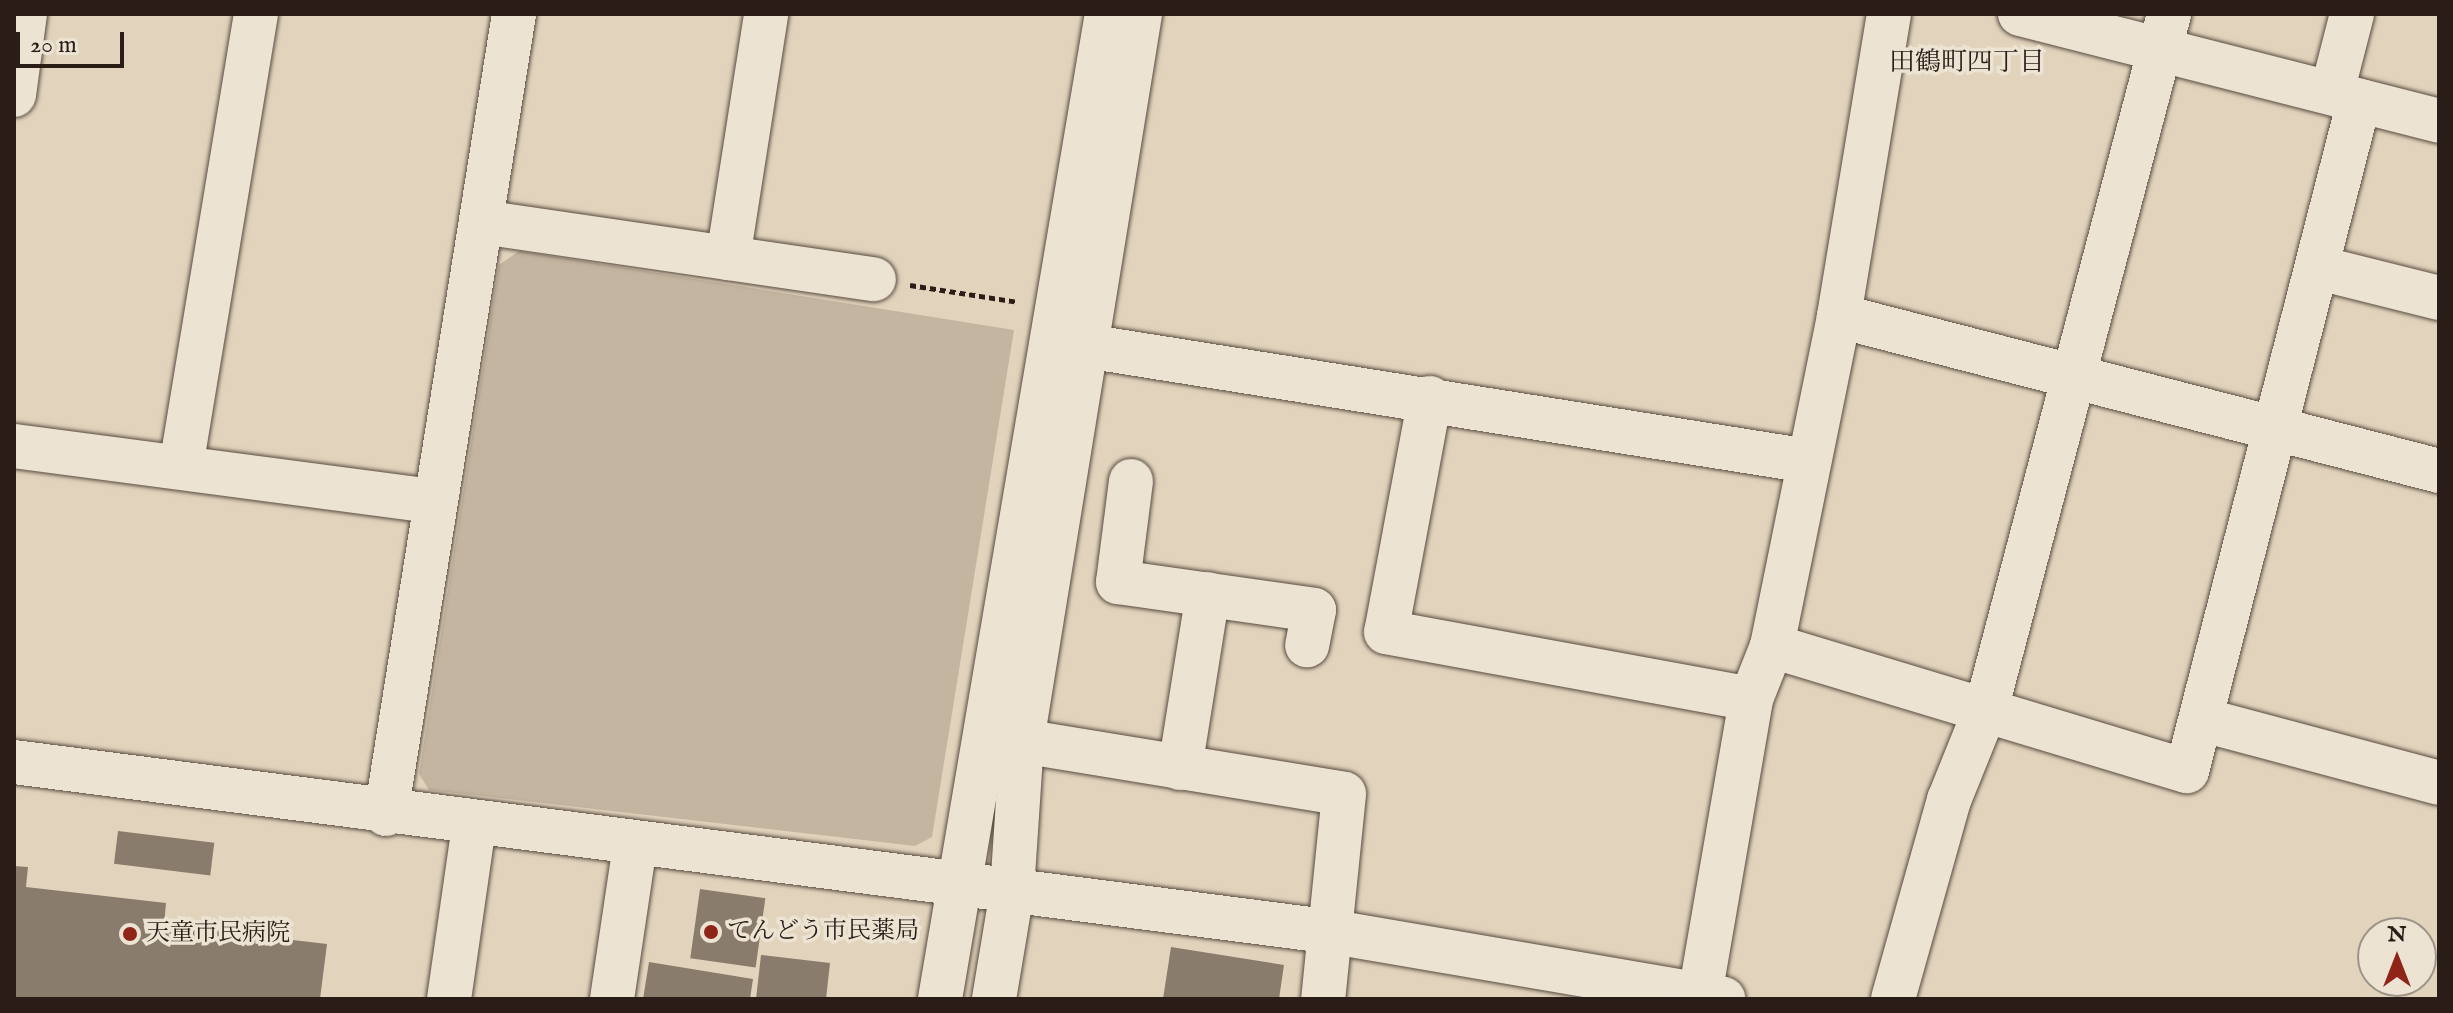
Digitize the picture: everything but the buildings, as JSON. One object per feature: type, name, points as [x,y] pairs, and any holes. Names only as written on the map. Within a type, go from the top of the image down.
[{"type":"street","points":[[14,95],[25,14]]},
{"type":"street","points":[[181,467],[256,14]]},
{"type":"street","points":[[386,814],[433,501],[514,14]]},
{"type":"street","points":[[728,258],[766,14]]},
{"type":"street","points":[[940,999],[1107,14]]},
{"type":"street","points":[[994,999],[1012,891],[1022,741],[1140,14]]},
{"type":"street","points":[[14,762],[386,814],[1333,932],[1711,997],[1751,699],[1772,646],[1839,316],[1889,14]]},
{"type":"street","points":[[2020,14],[2165,32],[2346,97],[2439,121]]},
{"type":"street","points":[[1772,646],[1987,706],[2187,771],[2203,720],[2319,268],[2346,97],[2352,14]]},
{"type":"street","points":[[1893,999],[1949,800],[1987,706],[2079,374],[2165,32]]},
{"type":"street","points":[[481,222],[874,279]]},
{"type":"street","points":[[2319,268],[2439,298]]},
{"type":"street","points":[[1839,316],[2079,374],[2439,471]]},
{"type":"street","points":[[1086,346],[1430,398],[1808,461]]},
{"type":"street","points":[[1430,398],[1386,632],[1751,699]]},
{"type":"street","points":[[14,446],[433,501]]},
{"type":"street","points":[[1131,481],[1118,582],[1314,610],[1307,645]]},
{"type":"street","points":[[1180,768],[1208,594]]},
{"type":"street","points":[[2203,720],[2439,783]]},
{"type":"street","points":[[1022,741],[1180,768],[1279,767],[1344,794],[1333,932],[1323,999]]},
{"type":"street","points":[[449,999],[474,825]]},
{"type":"street","points":[[612,999],[635,846]]},
{"type":"path","points":[[874,279],[1055,308]]},
{"type":"shaded area","points":[[519,251],[1014,330],[932,837],[915,846],[429,790],[419,774],[499,265]]},
{"type":"place","name":"てんどう市民薬局","points":[[711,932]]},
{"type":"place","name":"天童市民病院","points":[[130,934]]},
{"type":"district","name":"田鶴町四丁目","points":[[1967,63]]}]
